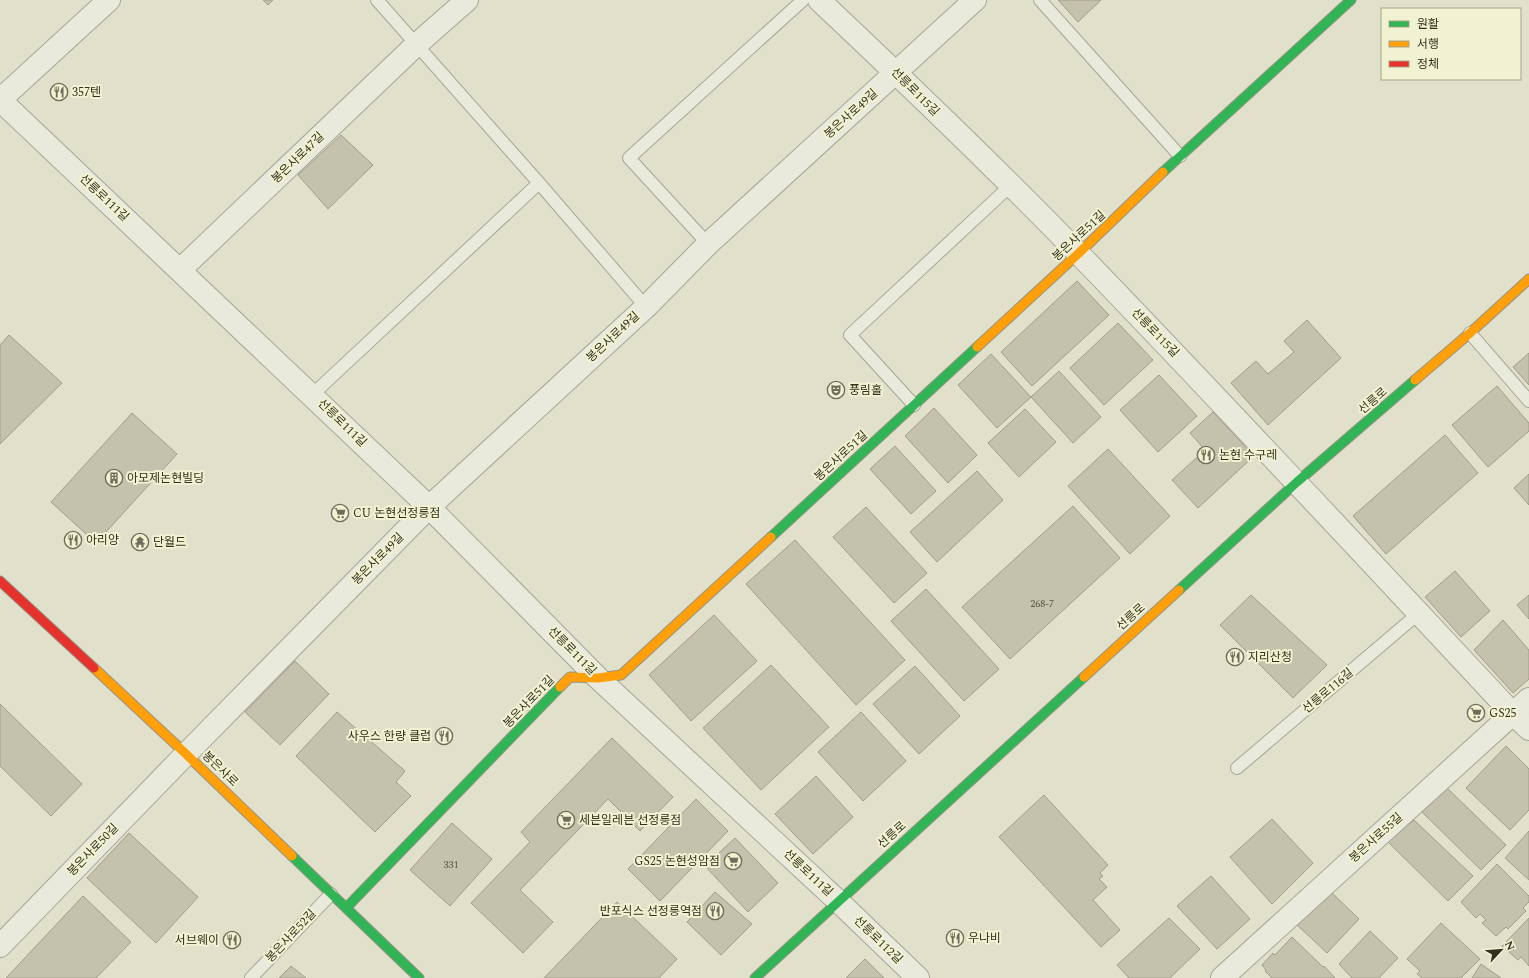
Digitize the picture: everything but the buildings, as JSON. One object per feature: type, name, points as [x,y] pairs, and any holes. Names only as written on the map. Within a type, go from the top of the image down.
[{"type":"main road","name":"봉은사로51길","points":[[346,908],[570,677],[598,678],[621,675],[1079,253],[1180,156],[1351,0]]},
{"type":"main road","name":"선릉로","points":[[755,978],[1297,482],[1470,333],[1529,279]]},
{"type":"main road","name":"봉은사로","points":[[0,581],[186,754],[419,978]]},
{"type":"street","name":"선릉로111길","points":[[109,0],[0,100],[429,507],[598,678],[838,901]]},
{"type":"street","name":"봉은사로47길","points":[[180,270],[416,45],[467,0]]},
{"type":"street","name":"선릉로115길","points":[[819,0],[896,73],[1079,253],[1297,482]]},
{"type":"street","name":"봉은사로49길","points":[[186,754],[429,507],[646,307],[708,244],[975,0]]},
{"type":"street","points":[[1297,482],[1512,713],[1529,729]]},
{"type":"street","name":"봉은사로55길","points":[[1222,978],[1529,699]]},
{"type":"street","name":"봉은사로50길","points":[[0,946],[186,754]]},
{"type":"street","name":"선릉로112길","points":[[838,901],[918,978]]},
{"type":"lane","points":[[377,0],[416,45]]},
{"type":"lane","points":[[708,244],[629,158],[803,0]]},
{"type":"lane","points":[[1040,0],[1180,156]]},
{"type":"lane","name":"봉은사로49길","points":[[416,45],[539,183],[646,307]]},
{"type":"lane","name":"선릉로111길","points":[[312,395],[539,183]]},
{"type":"lane","points":[[914,405],[850,335],[1010,186]]},
{"type":"lane","points":[[1470,333],[1529,401]]},
{"type":"lane","name":"선릉로116길","points":[[1237,768],[1419,613]]},
{"type":"lane","name":"봉은사로52길","points":[[251,978],[331,894]]},
{"type":"traffic: fast","points":[[1163,172],[1351,0]]},
{"type":"traffic: fast","points":[[771,537],[977,347]]},
{"type":"traffic: fast","points":[[1179,590],[1297,482],[1415,380]]},
{"type":"traffic: fast","points":[[755,978],[1084,677]]},
{"type":"traffic: fast","points":[[346,908],[560,687]]},
{"type":"traffic: fast","points":[[292,856],[419,978]]},
{"type":"traffic: slow","points":[[977,347],[1079,253],[1163,172]]},
{"type":"traffic: slow","points":[[1415,380],[1470,333],[1529,279]]},
{"type":"traffic: slow","points":[[560,687],[570,677],[598,678],[621,675],[771,537]]},
{"type":"traffic: slow","points":[[1084,677],[1179,590]]},
{"type":"traffic: slow","points":[[94,668],[292,856]]},
{"type":"traffic: jam","points":[[0,581],[94,668]]},
{"type":"place","name":"357텐","points":[[59,92]]},
{"type":"place","name":"풍림홀","points":[[836,390]]},
{"type":"place","name":"논현 수구레","points":[[1206,455]]},
{"type":"place","name":"아모제논현빌딩","points":[[114,478]]},
{"type":"place","name":"CU 논현선정릉점","points":[[340,513]]},
{"type":"place","name":"아리양","points":[[73,540]]},
{"type":"place","name":"단월드","points":[[140,542]]},
{"type":"place","name":"지리산청","points":[[1235,657]]},
{"type":"place","name":"GS25","points":[[1476,713]]},
{"type":"place","name":"사우스 한량 클럽","points":[[444,736]]},
{"type":"place","name":"세븐일레븐 선정릉점","points":[[566,820]]},
{"type":"place","name":"GS25 논현성암점","points":[[733,861]]},
{"type":"place","name":"반포식스 선정릉역점","points":[[715,911]]},
{"type":"place","name":"우나비","points":[[955,938]]},
{"type":"place","name":"서브웨이","points":[[232,940]]}]
